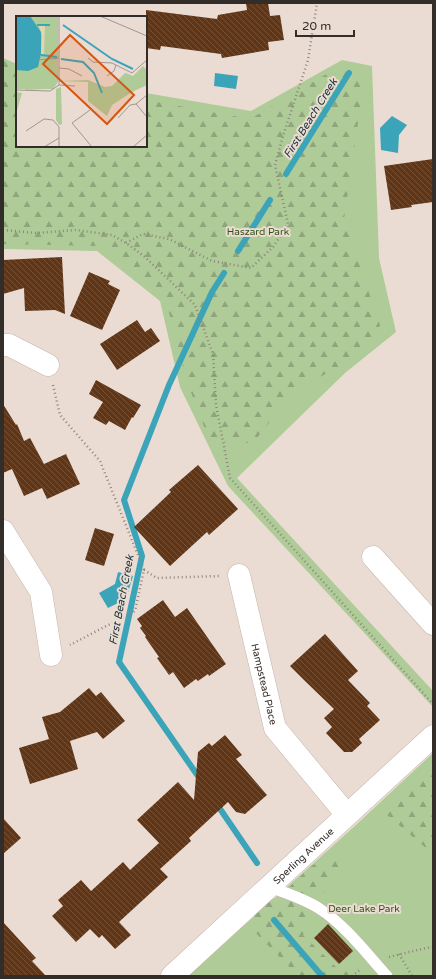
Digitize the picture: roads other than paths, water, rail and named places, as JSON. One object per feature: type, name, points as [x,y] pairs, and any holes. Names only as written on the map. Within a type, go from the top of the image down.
[{"type":"street","points":[[3,345],[9,345],[48,365]]},
{"type":"street","points":[[3,531],[41,592],[51,655]]},
{"type":"street","points":[[373,558],[433,624]]},
{"type":"street","name":"Hampstead Place","points":[[239,576],[275,728],[347,815]]},
{"type":"street","name":"Sperling Avenue","points":[[172,976],[433,736]]},
{"type":"lane","points":[[269,887],[287,893],[319,909],[344,929],[387,976]]},
{"type":"water","points":[[215,73],[238,76],[236,89],[214,86]]},
{"type":"water","points":[[392,116],[407,125],[399,135],[398,153],[381,150],[380,128]]},
{"type":"water","points":[[118,572],[133,576],[126,599],[108,608],[99,593],[115,584]]},
{"type":"waterway","name":"First Beach Creek","points":[[286,174],[349,73]]},
{"type":"waterway","name":"First Beach Creek","points":[[238,251],[270,200]]},
{"type":"waterway","name":"First Beach Creek","points":[[200,779],[119,662],[142,556],[124,500],[169,385],[212,292],[224,273]]},
{"type":"waterway","name":"First Beach Creek","points":[[216,803],[257,863]]},
{"type":"waterway","name":"First Beach Creek","points":[[274,920],[322,976]]},
{"type":"park label","name":"Haszard Park","points":[[258,231]]},
{"type":"park label","name":"Deer Lake Park","points":[[364,908]]}]
